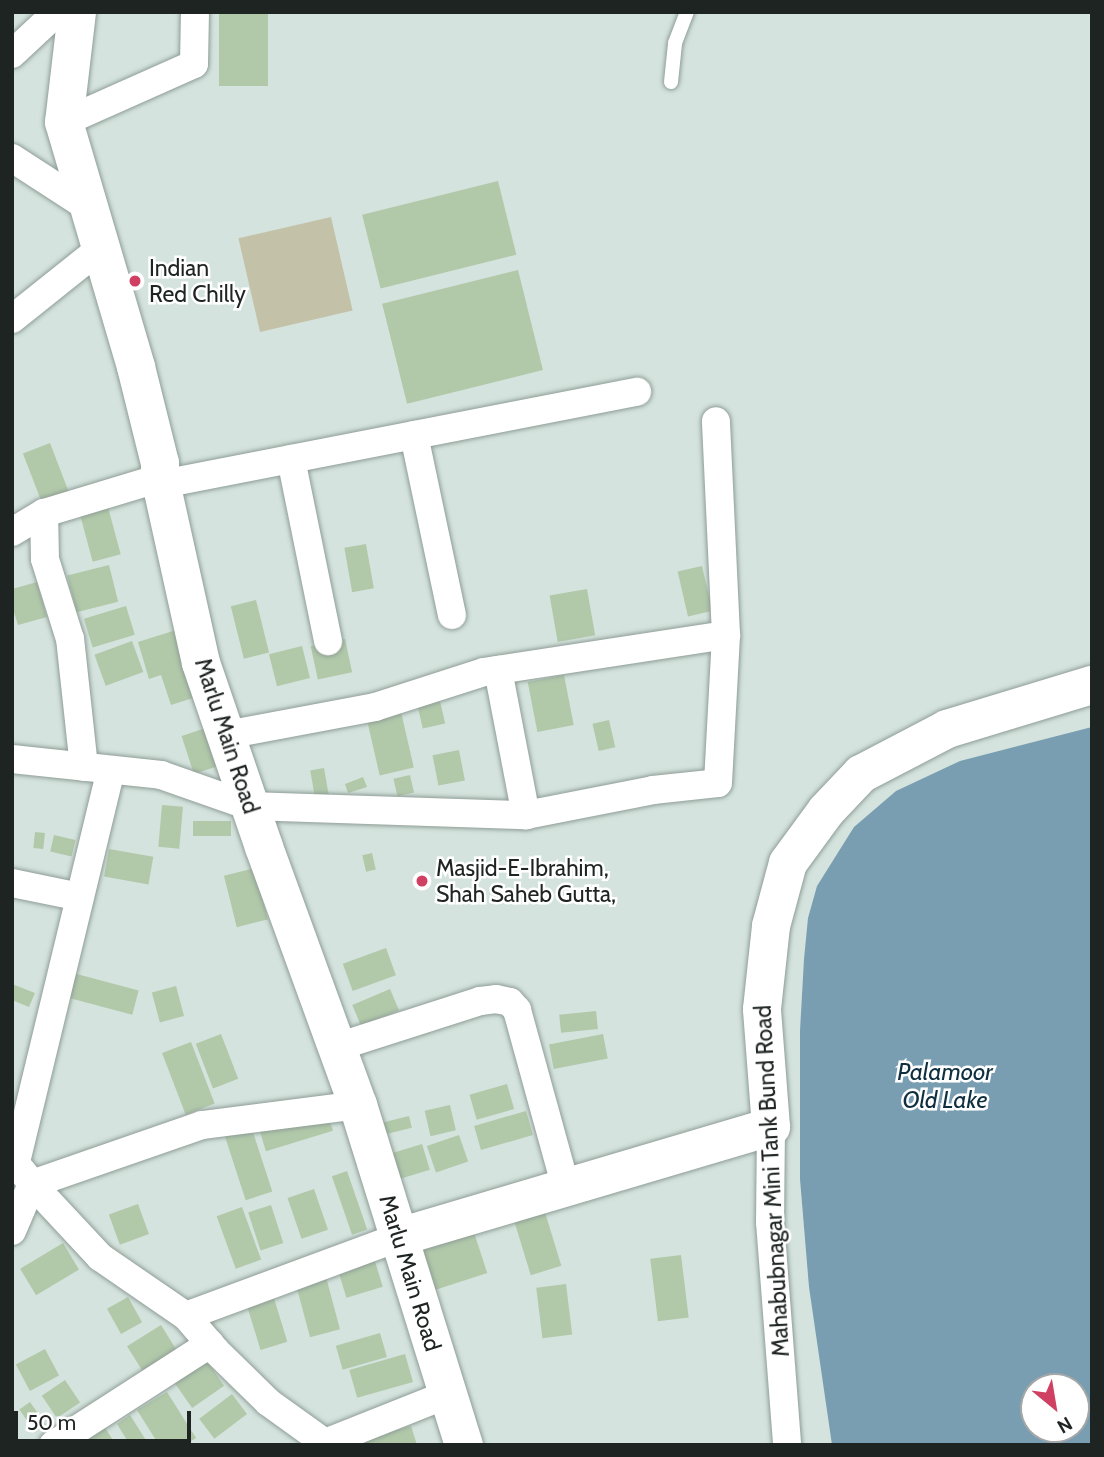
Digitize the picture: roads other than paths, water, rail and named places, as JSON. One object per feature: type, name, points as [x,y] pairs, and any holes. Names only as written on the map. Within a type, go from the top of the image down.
[{"type":"street","points":[[12,54],[57,12]]},
{"type":"street","name":"Marlu Main Road","points":[[77,12],[64,122],[139,379],[160,463],[161,481],[201,663],[249,806],[358,1105],[464,1445]]},
{"type":"street","points":[[64,122],[194,64],[195,12]]},
{"type":"street","points":[[12,158],[89,208]]},
{"type":"street","points":[[12,319],[101,248]]},
{"type":"street","points":[[12,532],[44,513],[161,481],[291,459],[637,392]]},
{"type":"street","points":[[12,759],[161,775],[249,806],[526,815],[653,790],[718,783],[726,635],[716,421]]},
{"type":"street","points":[[414,435],[452,615]]},
{"type":"street","points":[[291,459],[328,641]]},
{"type":"street","points":[[12,1231],[20,1168],[80,897],[97,769],[70,639],[45,559],[44,513]]},
{"type":"street","points":[[226,735],[375,707],[498,670],[726,635]]},
{"type":"street","points":[[498,670],[526,815]]},
{"type":"street","name":"Mahabubnagar Mini Tank Bund Road","points":[[787,1445],[770,1222],[771,1127],[762,1009],[771,926],[788,863],[826,811],[861,774],[947,729],[1092,685]]},
{"type":"street","points":[[12,883],[80,897]]},
{"type":"street","points":[[337,1047],[480,1001],[496,999],[510,1002],[517,1010],[566,1188]]},
{"type":"street","points":[[20,1168],[202,1125],[358,1105]]},
{"type":"street","points":[[186,1316],[399,1237],[771,1127]]},
{"type":"street","points":[[20,1168],[100,1257],[186,1316],[268,1402],[324,1444],[448,1394]]},
{"type":"street","points":[[53,1445],[210,1344]]},
{"type":"lane","points":[[671,82],[675,43],[687,12]]},
{"type":"water","name":"Palamoor Old Lake","points":[[1092,727],[1092,1445],[832,1445],[809,1287],[800,1179],[800,1031],[808,918],[817,886],[854,827],[896,791],[960,761]]},
{"type":"place","name":"Indian Red Chilly","points":[[135,281]]},
{"type":"place","name":"Masjid-E-Ibrahim, Shah Saheb Gutta,","points":[[422,881]]}]
